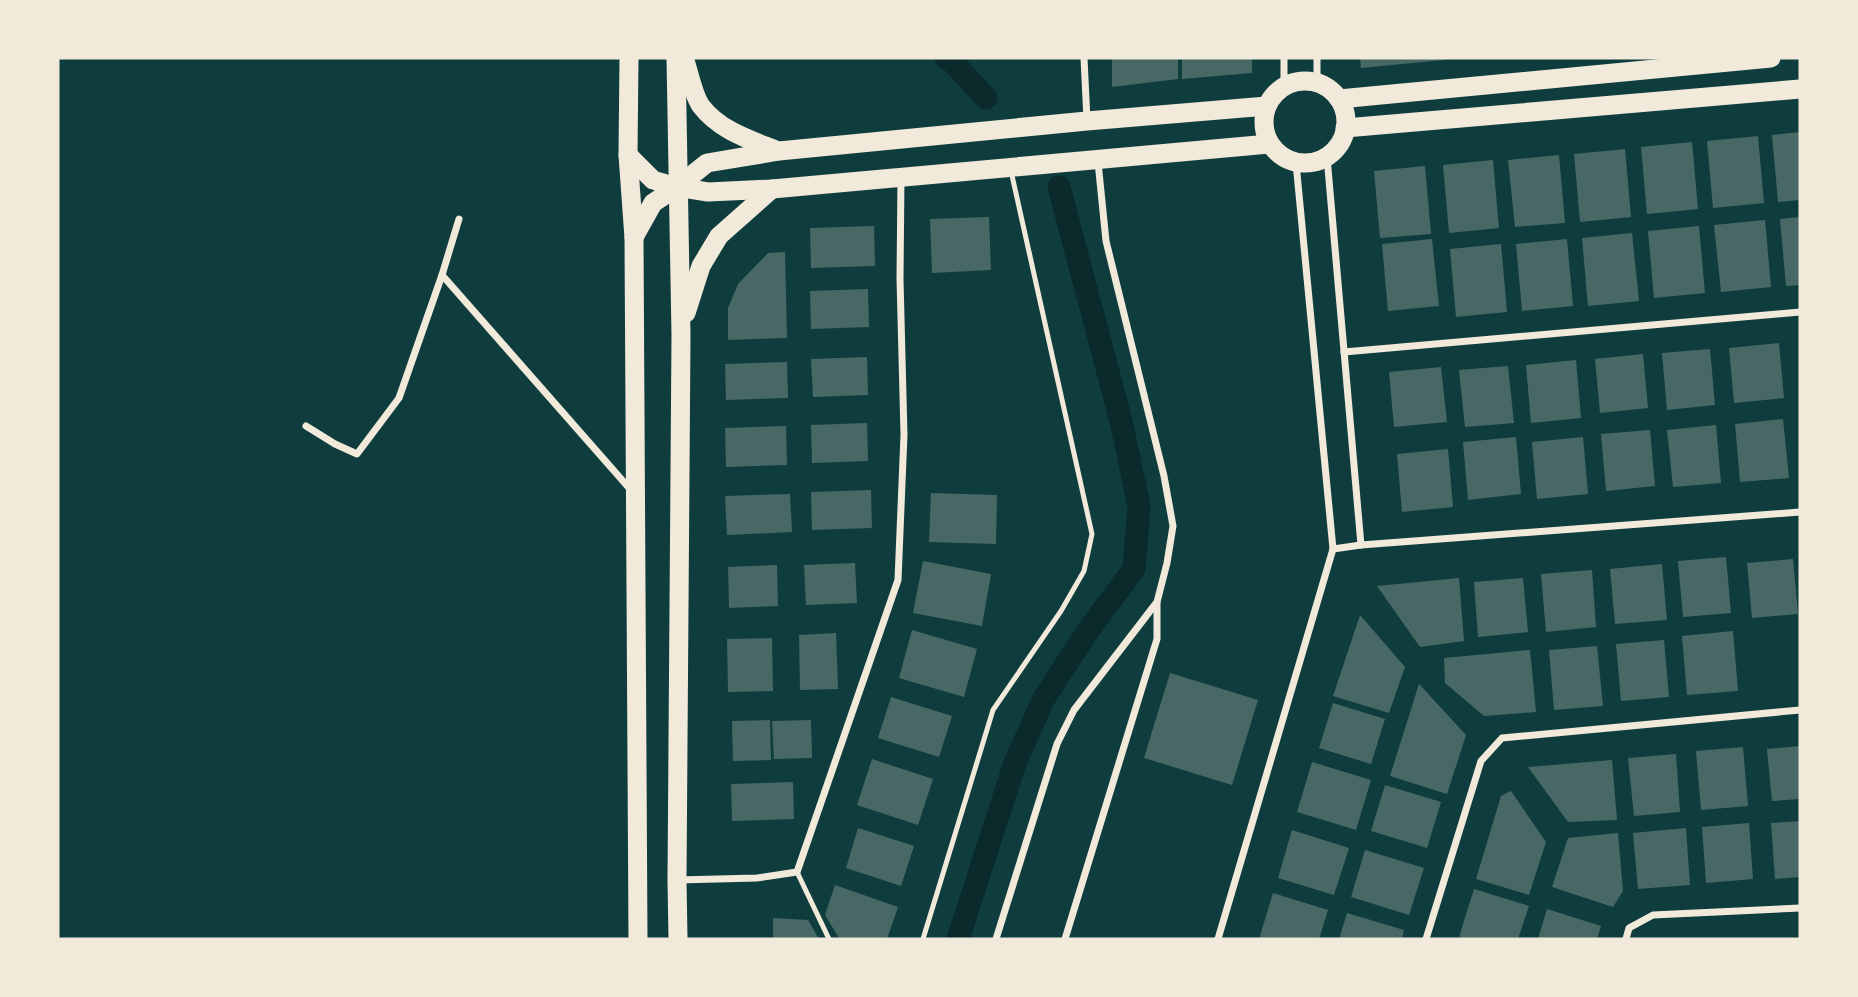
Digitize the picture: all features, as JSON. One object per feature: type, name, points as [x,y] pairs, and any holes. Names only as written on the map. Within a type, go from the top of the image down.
[{"type":"highway","points":[[629,58],[628,155],[634,238],[638,939]]},
{"type":"highway","points":[[676,58],[681,335],[678,939]]},
{"type":"highway","points":[[684,58],[700,104],[717,122],[737,134],[779,151]]},
{"type":"highway","points":[[1339,99],[1771,58]]},
{"type":"highway","points":[[1302,81],[1317,83],[1329,89],[1339,99],[1345,114],[1345,128],[1338,147],[1327,157],[1310,163],[1296,163],[1279,155],[1269,144],[1263,120],[1273,96],[1284,87],[1302,81]]},
{"type":"highway","points":[[1345,128],[1800,89]]},
{"type":"highway","points":[[634,238],[653,203],[707,163],[779,151],[1267,106]]},
{"type":"highway","points":[[628,155],[653,180],[708,192],[772,189],[1269,144]]},
{"type":"highway","points":[[681,335],[701,266],[719,236],[772,189]]},
{"type":"street","points":[[1084,58],[1087,121]]},
{"type":"street","points":[[1284,58],[1284,87]]},
{"type":"street","points":[[1317,58],[1317,83]]},
{"type":"street","points":[[1327,157],[1361,545]]},
{"type":"street","points":[[1065,939],[1157,639],[1157,602],[1173,526],[1164,476],[1106,241],[1098,158]]},
{"type":"street","points":[[1218,939],[1333,550],[1296,163]]},
{"type":"street","points":[[677,880],[757,878],[797,872],[898,580],[904,435],[900,279],[901,177]]},
{"type":"street","points":[[306,426],[357,454],[399,398],[459,219]]},
{"type":"street","points":[[442,275],[635,495]]},
{"type":"street","points":[[1344,352],[1800,312]]},
{"type":"street","points":[[1333,550],[1361,545],[1800,512]]},
{"type":"street","points":[[996,939],[1057,744],[1074,710],[1157,602]]},
{"type":"street","points":[[1426,939],[1481,761],[1502,738],[1800,710]]},
{"type":"street","points":[[1626,939],[1629,928],[1653,915],[1800,908]]},
{"type":"lane","points":[[923,939],[993,710],[1061,611],[1084,571],[1092,534],[1010,168]]},
{"type":"lane","points":[[797,872],[830,939]]},
{"type":"building","points":[[1112,58],[1178,58],[1178,79],[1112,87]]},
{"type":"building","points":[[1182,58],[1252,58],[1252,73],[1182,79]]},
{"type":"building","points":[[1360,58],[1443,58],[1444,60],[1361,68]]},
{"type":"building","points":[[1800,132],[1800,200],[1778,202],[1772,135]]},
{"type":"building","points":[[1758,136],[1764,203],[1713,208],[1707,141]]},
{"type":"building","points":[[1692,142],[1698,209],[1647,214],[1641,147]]},
{"type":"building","points":[[1625,149],[1631,217],[1580,222],[1574,154]]},
{"type":"building","points":[[1559,155],[1565,223],[1515,227],[1508,160]]},
{"type":"building","points":[[1493,160],[1499,228],[1449,233],[1443,165]]},
{"type":"building","points":[[1425,166],[1431,234],[1380,238],[1374,171]]},
{"type":"building","points":[[989,217],[991,270],[932,273],[930,219]]},
{"type":"building","points":[[1800,217],[1800,285],[1786,286],[1780,219]]},
{"type":"building","points":[[1765,220],[1771,287],[1721,292],[1714,225]]},
{"type":"building","points":[[874,226],[875,266],[811,268],[810,228]]},
{"type":"building","points":[[1699,226],[1705,293],[1654,298],[1648,231]]},
{"type":"building","points":[[1632,233],[1639,301],[1588,306],[1582,238]]},
{"type":"building","points":[[1432,239],[1439,306],[1388,311],[1382,244]]},
{"type":"building","points":[[1567,239],[1573,306],[1522,311],[1516,244]]},
{"type":"building","points":[[1501,244],[1507,312],[1456,317],[1450,249]]},
{"type":"building","points":[[785,252],[787,338],[728,340],[728,308],[738,284],[768,253]]},
{"type":"building","points":[[868,289],[869,327],[811,329],[810,291]]},
{"type":"building","points":[[1779,343],[1784,398],[1734,403],[1729,348]]},
{"type":"building","points":[[1710,349],[1715,405],[1667,410],[1662,353]]},
{"type":"building","points":[[1643,354],[1648,408],[1600,413],[1595,359]]},
{"type":"building","points":[[867,357],[868,395],[813,397],[811,359]]},
{"type":"building","points":[[1576,360],[1581,418],[1531,423],[1526,365]]},
{"type":"building","points":[[787,362],[788,398],[726,400],[725,364]]},
{"type":"building","points":[[1508,366],[1514,423],[1465,427],[1459,370]]},
{"type":"building","points":[[1441,367],[1447,422],[1394,427],[1389,372]]},
{"type":"building","points":[[1783,419],[1789,478],[1740,482],[1735,424]]},
{"type":"building","points":[[867,423],[868,461],[812,463],[811,425]]},
{"type":"building","points":[[1716,425],[1721,483],[1673,487],[1667,430]]},
{"type":"building","points":[[786,426],[787,465],[726,467],[725,428]]},
{"type":"building","points":[[1650,430],[1655,486],[1606,491],[1601,434]]},
{"type":"building","points":[[1516,437],[1521,494],[1468,500],[1463,442]]},
{"type":"building","points":[[1583,437],[1588,494],[1537,499],[1532,442]]},
{"type":"building","points":[[1448,449],[1453,507],[1402,512],[1397,454]]},
{"type":"building","points":[[871,490],[872,528],[812,530],[811,492]]},
{"type":"building","points":[[931,493],[997,495],[996,544],[929,542]]},
{"type":"building","points":[[790,494],[792,532],[727,535],[725,496]]},
{"type":"building","points":[[1726,557],[1731,613],[1683,617],[1678,561]]},
{"type":"building","points":[[1793,559],[1798,614],[1752,618],[1747,563]]},
{"type":"building","points":[[923,561],[991,574],[982,626],[913,613]]},
{"type":"building","points":[[855,563],[857,603],[806,605],[804,565]]},
{"type":"building","points":[[1662,564],[1667,620],[1615,624],[1610,569]]},
{"type":"building","points":[[777,565],[778,606],[729,608],[728,567]]},
{"type":"building","points":[[1592,570],[1596,627],[1546,632],[1541,574]]},
{"type":"building","points":[[1459,578],[1464,641],[1420,647],[1377,586]]},
{"type":"building","points":[[1523,578],[1528,632],[1478,637],[1474,582]]},
{"type":"building","points":[[1360,615],[1405,667],[1389,713],[1333,696]]},
{"type":"building","points":[[912,630],[977,649],[964,697],[899,678]]},
{"type":"building","points":[[1733,631],[1738,691],[1687,695],[1682,636]]},
{"type":"building","points":[[836,633],[838,689],[800,690],[799,635]]},
{"type":"building","points":[[772,638],[773,691],[728,692],[727,639]]},
{"type":"building","points":[[1664,640],[1669,697],[1621,701],[1616,644]]},
{"type":"building","points":[[1597,646],[1603,706],[1554,710],[1549,650]]},
{"type":"building","points":[[1530,650],[1536,712],[1484,716],[1445,683],[1444,658]]},
{"type":"building","points":[[1170,673],[1258,700],[1232,785],[1144,758]]},
{"type":"building","points":[[1419,684],[1466,735],[1447,794],[1390,776]]},
{"type":"building","points":[[891,697],[952,716],[939,757],[878,738]]},
{"type":"building","points":[[1333,703],[1385,719],[1371,764],[1319,748]]},
{"type":"building","points":[[770,720],[771,760],[733,761],[732,721]]},
{"type":"building","points":[[811,720],[812,758],[774,759],[772,721]]},
{"type":"building","points":[[1800,746],[1800,799],[1772,801],[1767,749]]},
{"type":"building","points":[[1743,747],[1748,806],[1701,810],[1696,751]]},
{"type":"building","points":[[1676,754],[1680,812],[1634,816],[1628,758]]},
{"type":"building","points":[[872,759],[933,779],[918,825],[857,805]]},
{"type":"building","points":[[1612,760],[1617,820],[1568,822],[1528,767]]},
{"type":"building","points":[[1312,762],[1371,780],[1356,830],[1297,812]]},
{"type":"building","points":[[793,782],[794,819],[732,821],[731,784]]},
{"type":"building","points":[[1385,785],[1441,802],[1427,848],[1371,831]]},
{"type":"building","points":[[1511,791],[1546,842],[1529,895],[1476,879],[1501,796]]},
{"type":"building","points":[[1800,821],[1800,877],[1775,879],[1771,823]]},
{"type":"building","points":[[1749,823],[1753,879],[1706,883],[1702,827]]},
{"type":"building","points":[[858,828],[914,846],[901,886],[846,868]]},
{"type":"building","points":[[1686,828],[1690,885],[1638,889],[1633,833]]},
{"type":"building","points":[[1292,830],[1349,848],[1334,895],[1278,878]]},
{"type":"building","points":[[1618,833],[1623,891],[1613,907],[1552,887],[1568,838]]},
{"type":"building","points":[[1365,850],[1424,868],[1409,915],[1351,897]]},
{"type":"building","points":[[835,885],[898,907],[887,939],[839,938],[825,915]]},
{"type":"building","points":[[1474,889],[1529,906],[1518,939],[1459,937]]},
{"type":"building","points":[[1273,893],[1328,910],[1319,939],[1259,939]]},
{"type":"building","points":[[1547,909],[1601,926],[1597,939],[1538,939]]},
{"type":"building","points":[[1347,913],[1404,930],[1402,939],[1339,939]]},
{"type":"building","points":[[773,918],[808,920],[819,939],[773,939]]},
{"type":"waterway","points":[[946,58],[951,60],[986,98]]},
{"type":"waterway","points":[[958,939],[1015,763],[1043,700],[1087,632],[1134,569],[1139,506],[1121,421],[1059,187]]}]
